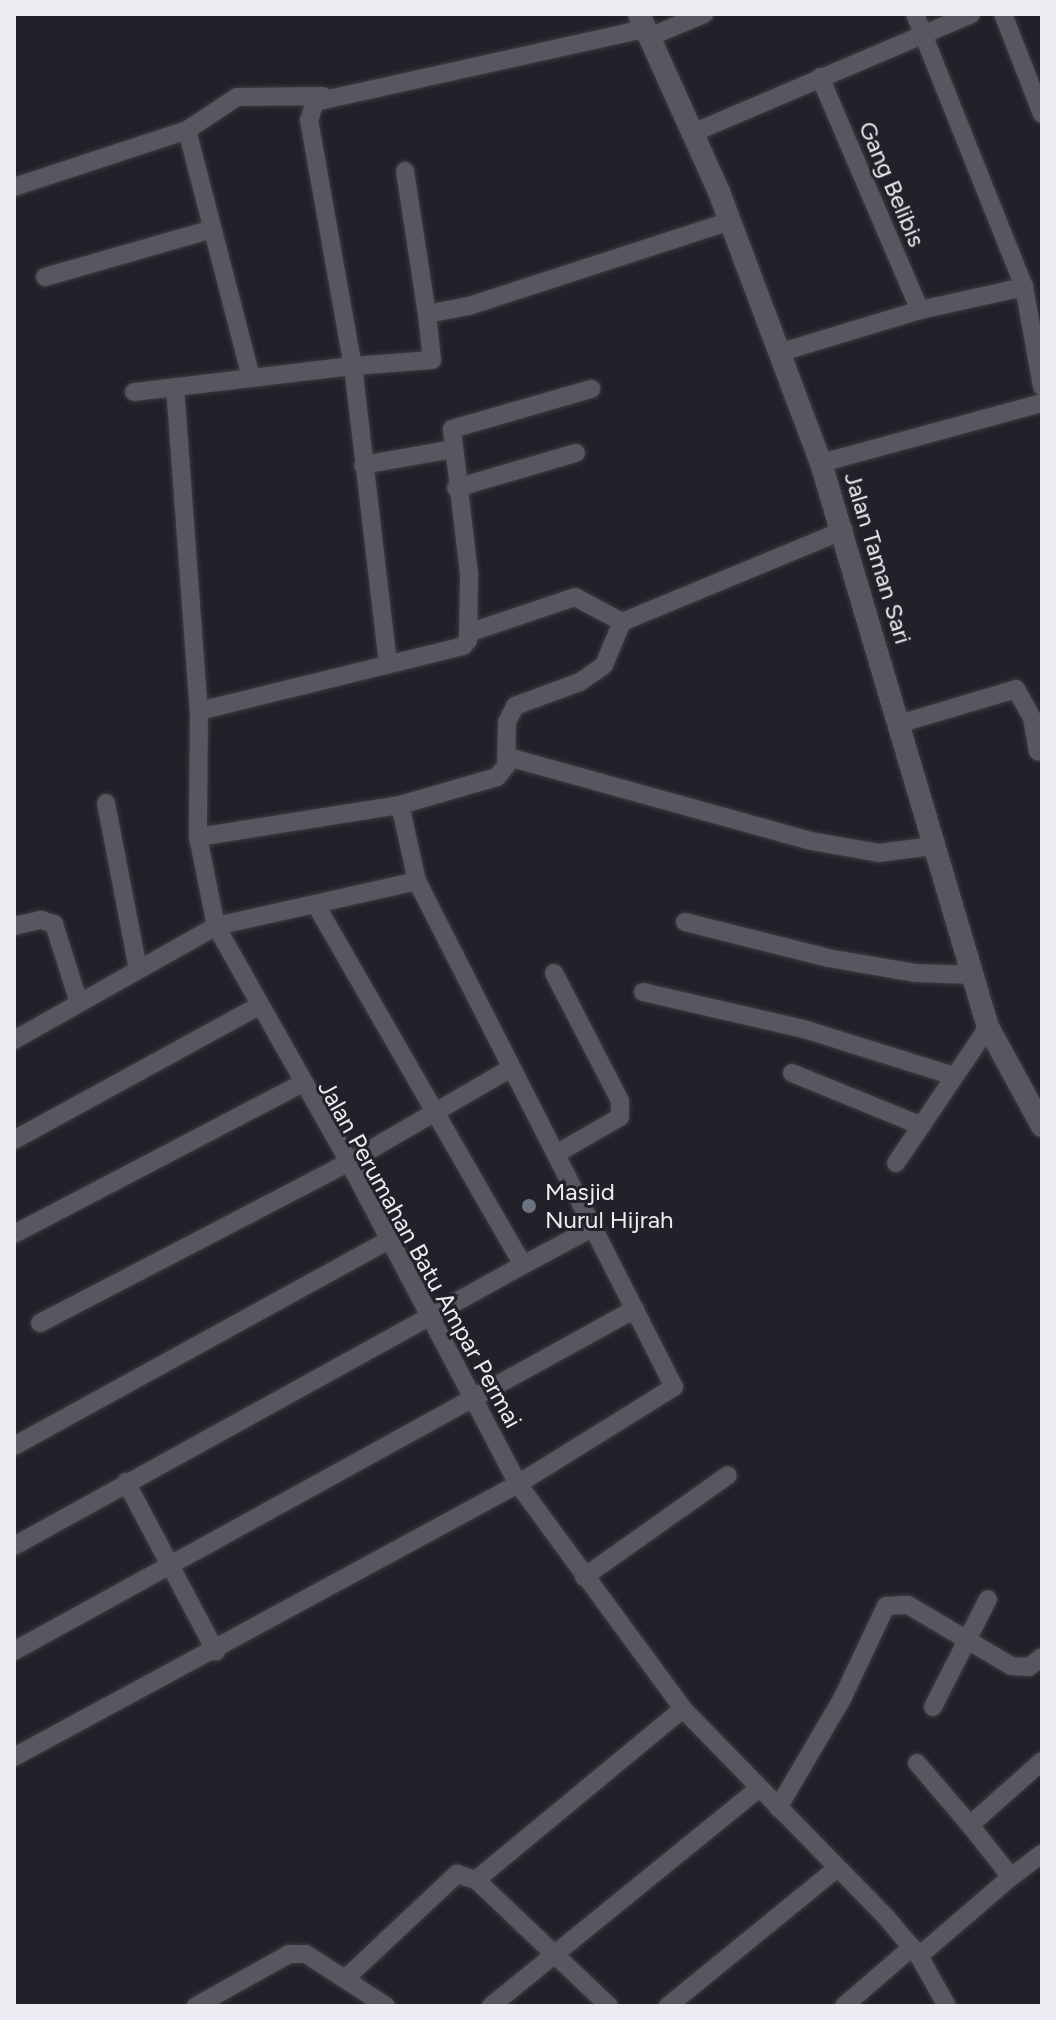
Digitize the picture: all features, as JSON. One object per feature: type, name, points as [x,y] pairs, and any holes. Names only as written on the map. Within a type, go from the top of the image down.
[{"type":"street","points":[[14,187],[187,130],[237,97],[323,96],[385,90],[704,14]]},
{"type":"street","points":[[915,14],[1024,287],[1042,386]]},
{"type":"street","points":[[695,132],[971,14]]},
{"type":"street","points":[[1003,14],[1042,114]]},
{"type":"street","name":"Jalan Taman Sari","points":[[644,27],[695,132],[821,463],[902,723],[933,846],[988,1027],[1042,1126]]},
{"type":"street","name":"Gang Belibis","points":[[820,77],[920,310]]},
{"type":"street","points":[[323,96],[315,102],[309,120],[353,366],[388,664]]},
{"type":"street","points":[[187,130],[251,378]]},
{"type":"street","points":[[134,392],[353,366],[432,360],[405,171]]},
{"type":"street","points":[[427,314],[469,306],[730,221]]},
{"type":"street","points":[[45,277],[212,229]]},
{"type":"street","points":[[778,353],[920,310],[1024,287]]},
{"type":"street","name":"Jalan Perumahan Batu Ampar Permai","points":[[175,387],[199,711],[198,837],[216,926],[301,1084],[349,1162],[518,1484],[683,1709],[915,1952],[947,2006]]},
{"type":"street","points":[[199,711],[276,696],[463,646],[468,633],[469,574],[456,488],[452,429],[591,389]]},
{"type":"street","points":[[821,463],[1042,403]]},
{"type":"street","points":[[363,465],[453,449]]},
{"type":"street","points":[[456,488],[576,453]]},
{"type":"street","points":[[198,837],[400,805],[497,777],[508,757],[507,722],[515,706],[580,682],[604,665],[622,622],[844,530]]},
{"type":"street","points":[[468,633],[575,597],[622,622]]},
{"type":"street","points":[[902,723],[1016,689],[1032,718],[1038,751]]},
{"type":"street","points":[[508,757],[811,841],[879,853],[933,846]]},
{"type":"street","points":[[106,803],[138,969]]},
{"type":"street","points":[[14,1757],[216,1652],[518,1484],[672,1391],[672,1380],[590,1229],[556,1154],[417,881],[400,805]]},
{"type":"street","points":[[14,1040],[216,926],[417,881]]},
{"type":"street","points":[[316,905],[432,1113],[523,1265]]},
{"type":"street","points":[[14,926],[41,920],[54,924],[79,1003]]},
{"type":"street","points":[[685,922],[828,958],[915,973],[972,975]]},
{"type":"street","points":[[554,973],[620,1101],[620,1117],[556,1154]]},
{"type":"street","points":[[643,992],[807,1030],[951,1075]]},
{"type":"street","points":[[14,1140],[259,1006]]},
{"type":"street","points":[[896,1163],[922,1126],[951,1075],[988,1027]]},
{"type":"street","points":[[40,1323],[349,1162],[511,1068]]},
{"type":"street","points":[[792,1073],[922,1126]]},
{"type":"street","points":[[14,1234],[301,1084]]},
{"type":"street","points":[[14,1546],[430,1314],[590,1229]]},
{"type":"street","points":[[14,1446],[388,1240]]},
{"type":"street","points":[[14,1651],[635,1309]]},
{"type":"street","points":[[584,1577],[728,1475]]},
{"type":"street","points":[[126,1482],[168,1567],[216,1652]]},
{"type":"street","points":[[933,1707],[964,1638],[988,1599]]},
{"type":"street","points":[[778,1808],[842,1699],[886,1606],[908,1605],[1011,1666],[1029,1667],[1042,1657]]},
{"type":"street","points":[[476,1880],[683,1709]]},
{"type":"street","points":[[970,1825],[1042,1761]]},
{"type":"street","points":[[917,1763],[1011,1877]]},
{"type":"street","points":[[491,2006],[759,1788]]},
{"type":"street","points":[[844,2006],[1042,1854]]},
{"type":"street","points":[[668,2006],[837,1868]]},
{"type":"street","points":[[345,1979],[457,1874],[476,1880],[609,2006]]},
{"type":"street","points":[[209,2003],[289,1954],[306,1954],[386,2006]]},
{"type":"place","name":"Masjid Nurul Hijrah","points":[[529,1206]]}]
